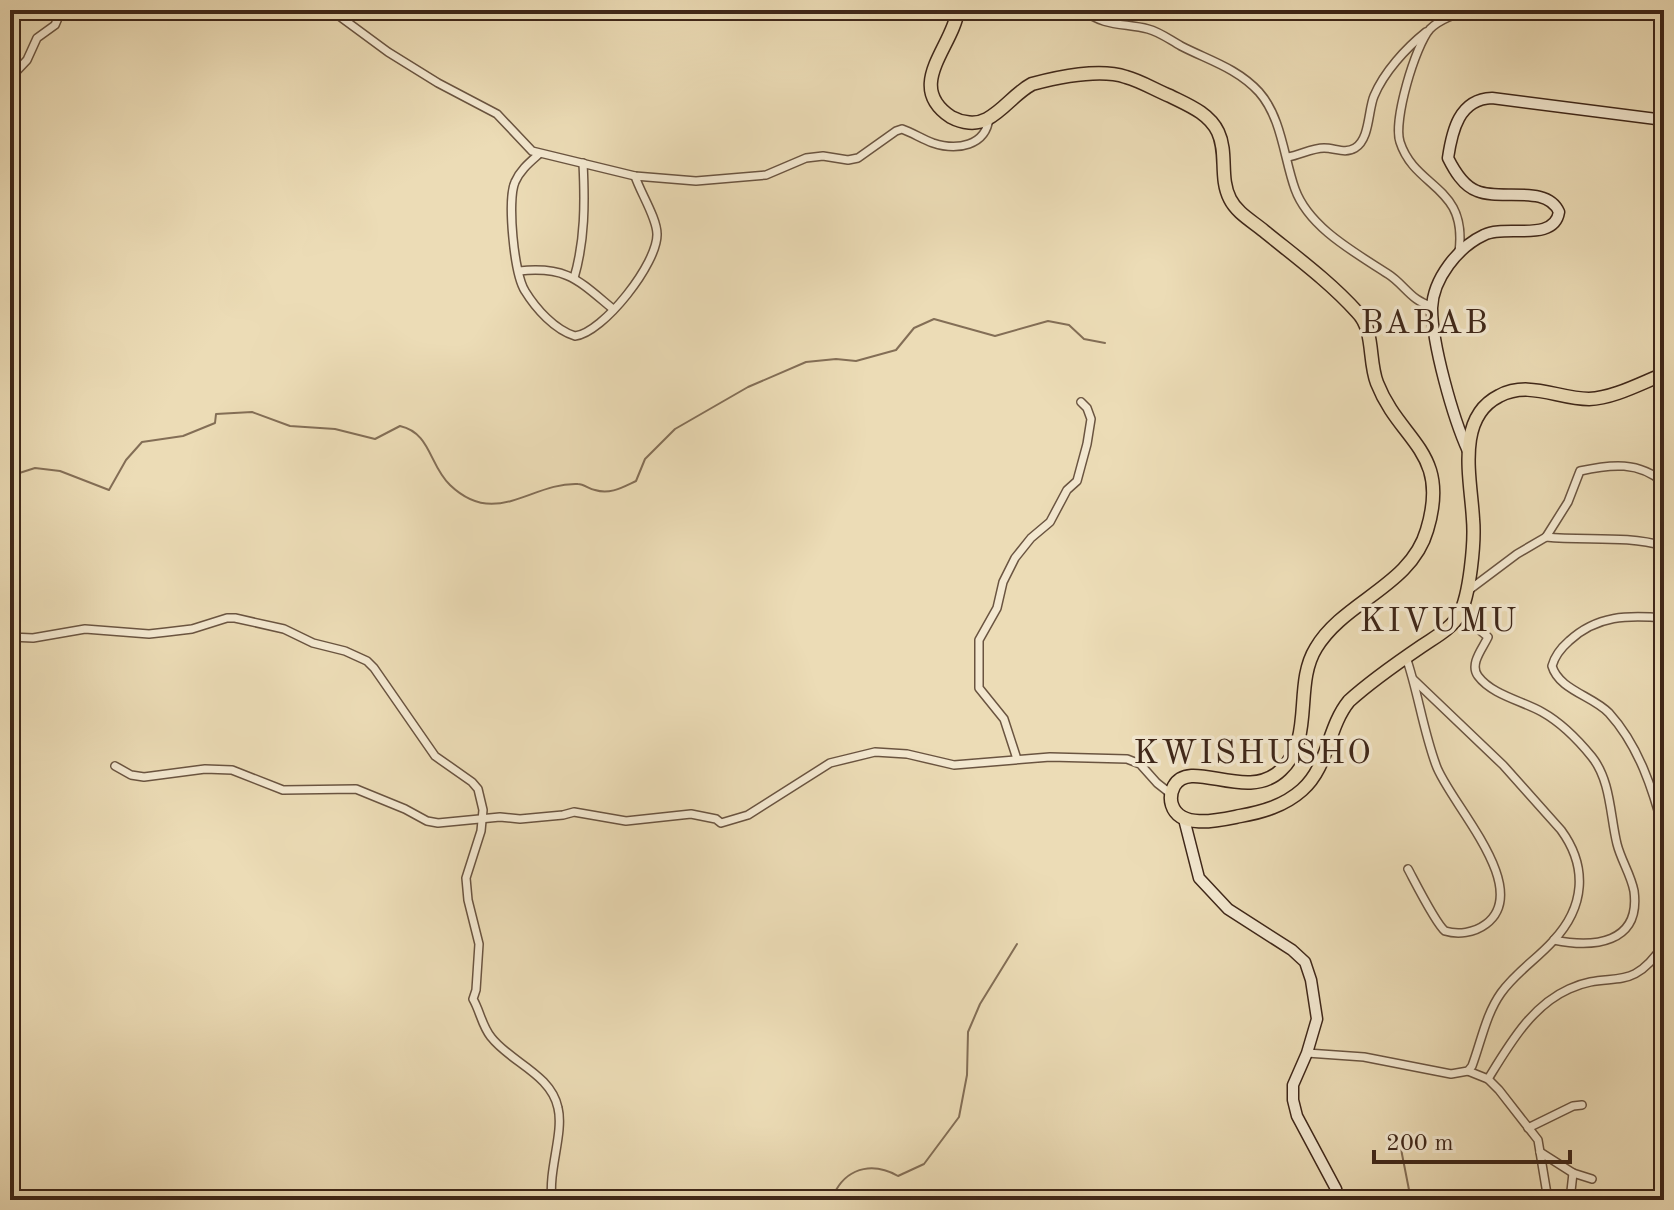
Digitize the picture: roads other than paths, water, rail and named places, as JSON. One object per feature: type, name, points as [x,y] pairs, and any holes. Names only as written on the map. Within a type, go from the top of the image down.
[{"type":"highway","points":[[958,10],[955,25],[932,71],[930,84],[944,112],[956,120],[978,123],[989,118],[1032,84],[1098,74],[1132,79],[1204,114],[1220,137],[1225,183],[1233,205],[1328,283],[1361,315],[1368,329],[1372,369],[1381,393],[1420,448],[1432,480],[1430,520],[1416,553],[1403,570],[1337,623],[1315,648],[1308,668],[1298,743],[1287,764],[1271,778],[1246,784],[1186,775],[1176,783],[1171,794],[1172,808],[1184,819],[1201,821],[1251,814],[1294,797],[1320,769],[1344,707],[1363,688],[1453,624],[1460,614],[1467,591],[1473,518],[1469,453],[1480,410],[1495,397],[1507,392],[1531,389],[1590,399],[1664,374]]},
{"type":"main road","points":[[1469,453],[1456,424],[1436,336],[1432,306],[1439,281],[1445,270],[1484,234],[1530,232],[1550,227],[1559,217],[1558,208],[1545,200],[1521,195],[1500,197],[1476,191],[1465,183],[1448,158],[1456,122],[1483,98],[1664,120]]},
{"type":"main road","points":[[1184,819],[1199,878],[1228,909],[1292,950],[1305,962],[1317,1019],[1293,1085],[1293,1100],[1297,1116],[1339,1200]]},
{"type":"street","points":[[10,78],[27,60],[37,38],[55,25],[57,10]]},
{"type":"street","points":[[331,10],[388,52],[497,114],[512,127],[528,149],[635,176],[696,181],[766,175],[815,156],[848,160],[858,158],[902,129],[941,145],[970,144],[985,134],[989,118]]},
{"type":"street","points":[[1084,10],[1113,24],[1159,33],[1233,71],[1265,100],[1281,134],[1296,192],[1311,216],[1348,249],[1393,277],[1411,295],[1432,306]]},
{"type":"street","points":[[1288,157],[1315,149],[1344,152],[1355,149],[1362,142],[1370,106],[1385,77],[1419,37],[1443,20],[1469,10]]},
{"type":"street","points":[[1431,28],[1405,90],[1398,133],[1413,166],[1438,187],[1459,219],[1458,257]]},
{"type":"street","points":[[539,154],[520,173],[512,195],[519,271],[525,291],[557,327],[575,336],[585,334],[613,309],[642,276],[656,241],[657,232],[635,176]]},
{"type":"street","points":[[574,278],[580,260],[585,207],[583,163]]},
{"type":"street","points":[[519,271],[548,269],[574,278],[613,309]]},
{"type":"street","points":[[1017,759],[1004,719],[979,688],[979,640],[997,608],[1003,582],[1022,547],[1050,522],[1067,490],[1077,481],[1091,419],[1081,402]]},
{"type":"street","points":[[1467,591],[1546,537],[1568,502],[1580,471],[1601,466],[1630,465],[1652,472],[1664,483]]},
{"type":"street","points":[[1546,537],[1631,539],[1664,546]]},
{"type":"street","points":[[1460,614],[1488,637],[1476,664],[1477,675],[1518,702],[1544,713],[1568,733],[1595,761],[1609,798],[1618,845],[1634,890],[1633,914],[1626,930],[1606,943],[1572,944],[1554,940]]},
{"type":"street","points":[[1664,618],[1623,616],[1586,627],[1558,652],[1552,666],[1558,678],[1606,709],[1622,729],[1637,754],[1664,832]]},
{"type":"street","points":[[10,637],[33,638],[85,629],[149,634],[180,631],[227,618],[270,626],[313,643],[345,651],[374,668],[435,756],[478,789],[482,819],[477,850],[469,863],[466,878],[479,944],[473,999],[493,1041],[546,1084],[557,1103],[559,1118],[552,1167],[552,1200]]},
{"type":"street","points":[[1406,657],[1436,767],[1459,808],[1484,840],[1492,859],[1498,876],[1496,911],[1486,924],[1476,929],[1462,933],[1445,931],[1435,920],[1431,907],[1408,869]]},
{"type":"street","points":[[1414,680],[1503,765],[1551,817],[1568,839],[1578,868],[1580,889],[1570,917],[1554,940],[1515,976],[1496,1000],[1468,1071]]},
{"type":"street","points":[[115,766],[131,775],[144,777],[205,769],[232,770],[283,790],[356,789],[438,823],[520,819],[574,812],[626,821],[680,813],[716,819],[721,823],[758,809],[830,763],[875,752],[907,754],[954,765],[1062,757],[1133,761],[1171,794]]},
{"type":"street","points":[[1488,1079],[1538,1008],[1583,983],[1630,976],[1656,956],[1664,944]]},
{"type":"street","points":[[1307,1053],[1364,1057],[1451,1074],[1468,1071],[1488,1079],[1538,1140],[1548,1200]]},
{"type":"street","points":[[1528,1128],[1573,1106],[1582,1105]]},
{"type":"street","points":[[1540,1152],[1573,1173],[1592,1179]]},
{"type":"street","points":[[1570,1200],[1573,1173]]},
{"type":"street","points":[[1653,1200],[1664,1194]]},
{"type":"waterway","points":[[10,476],[35,468],[60,471],[109,490],[126,460],[142,442],[183,436],[215,423],[216,414],[252,412],[290,426],[335,429],[375,439],[400,426],[418,435],[424,442],[450,485],[467,498],[483,503],[514,500],[561,485],[580,484],[611,491],[636,481],[645,459],[675,429],[748,387],[806,362],[856,361],[896,350],[914,328],[934,319],[995,336],[1048,321],[1069,325],[1084,339],[1105,343]]},
{"type":"waterway","points":[[838,1200],[836,1190],[856,1172],[872,1168],[898,1176],[924,1164],[959,1117],[967,1075],[968,1032],[980,1004],[1017,944]]},
{"type":"waterway","points":[[1401,1149],[1411,1200]]},
{"type":"district","name":"BABAB","points":[[1425,324]]},
{"type":"district","name":"KIVUMU","points":[[1439,622]]},
{"type":"district","name":"KWISHUSHO","points":[[1253,754]]}]
